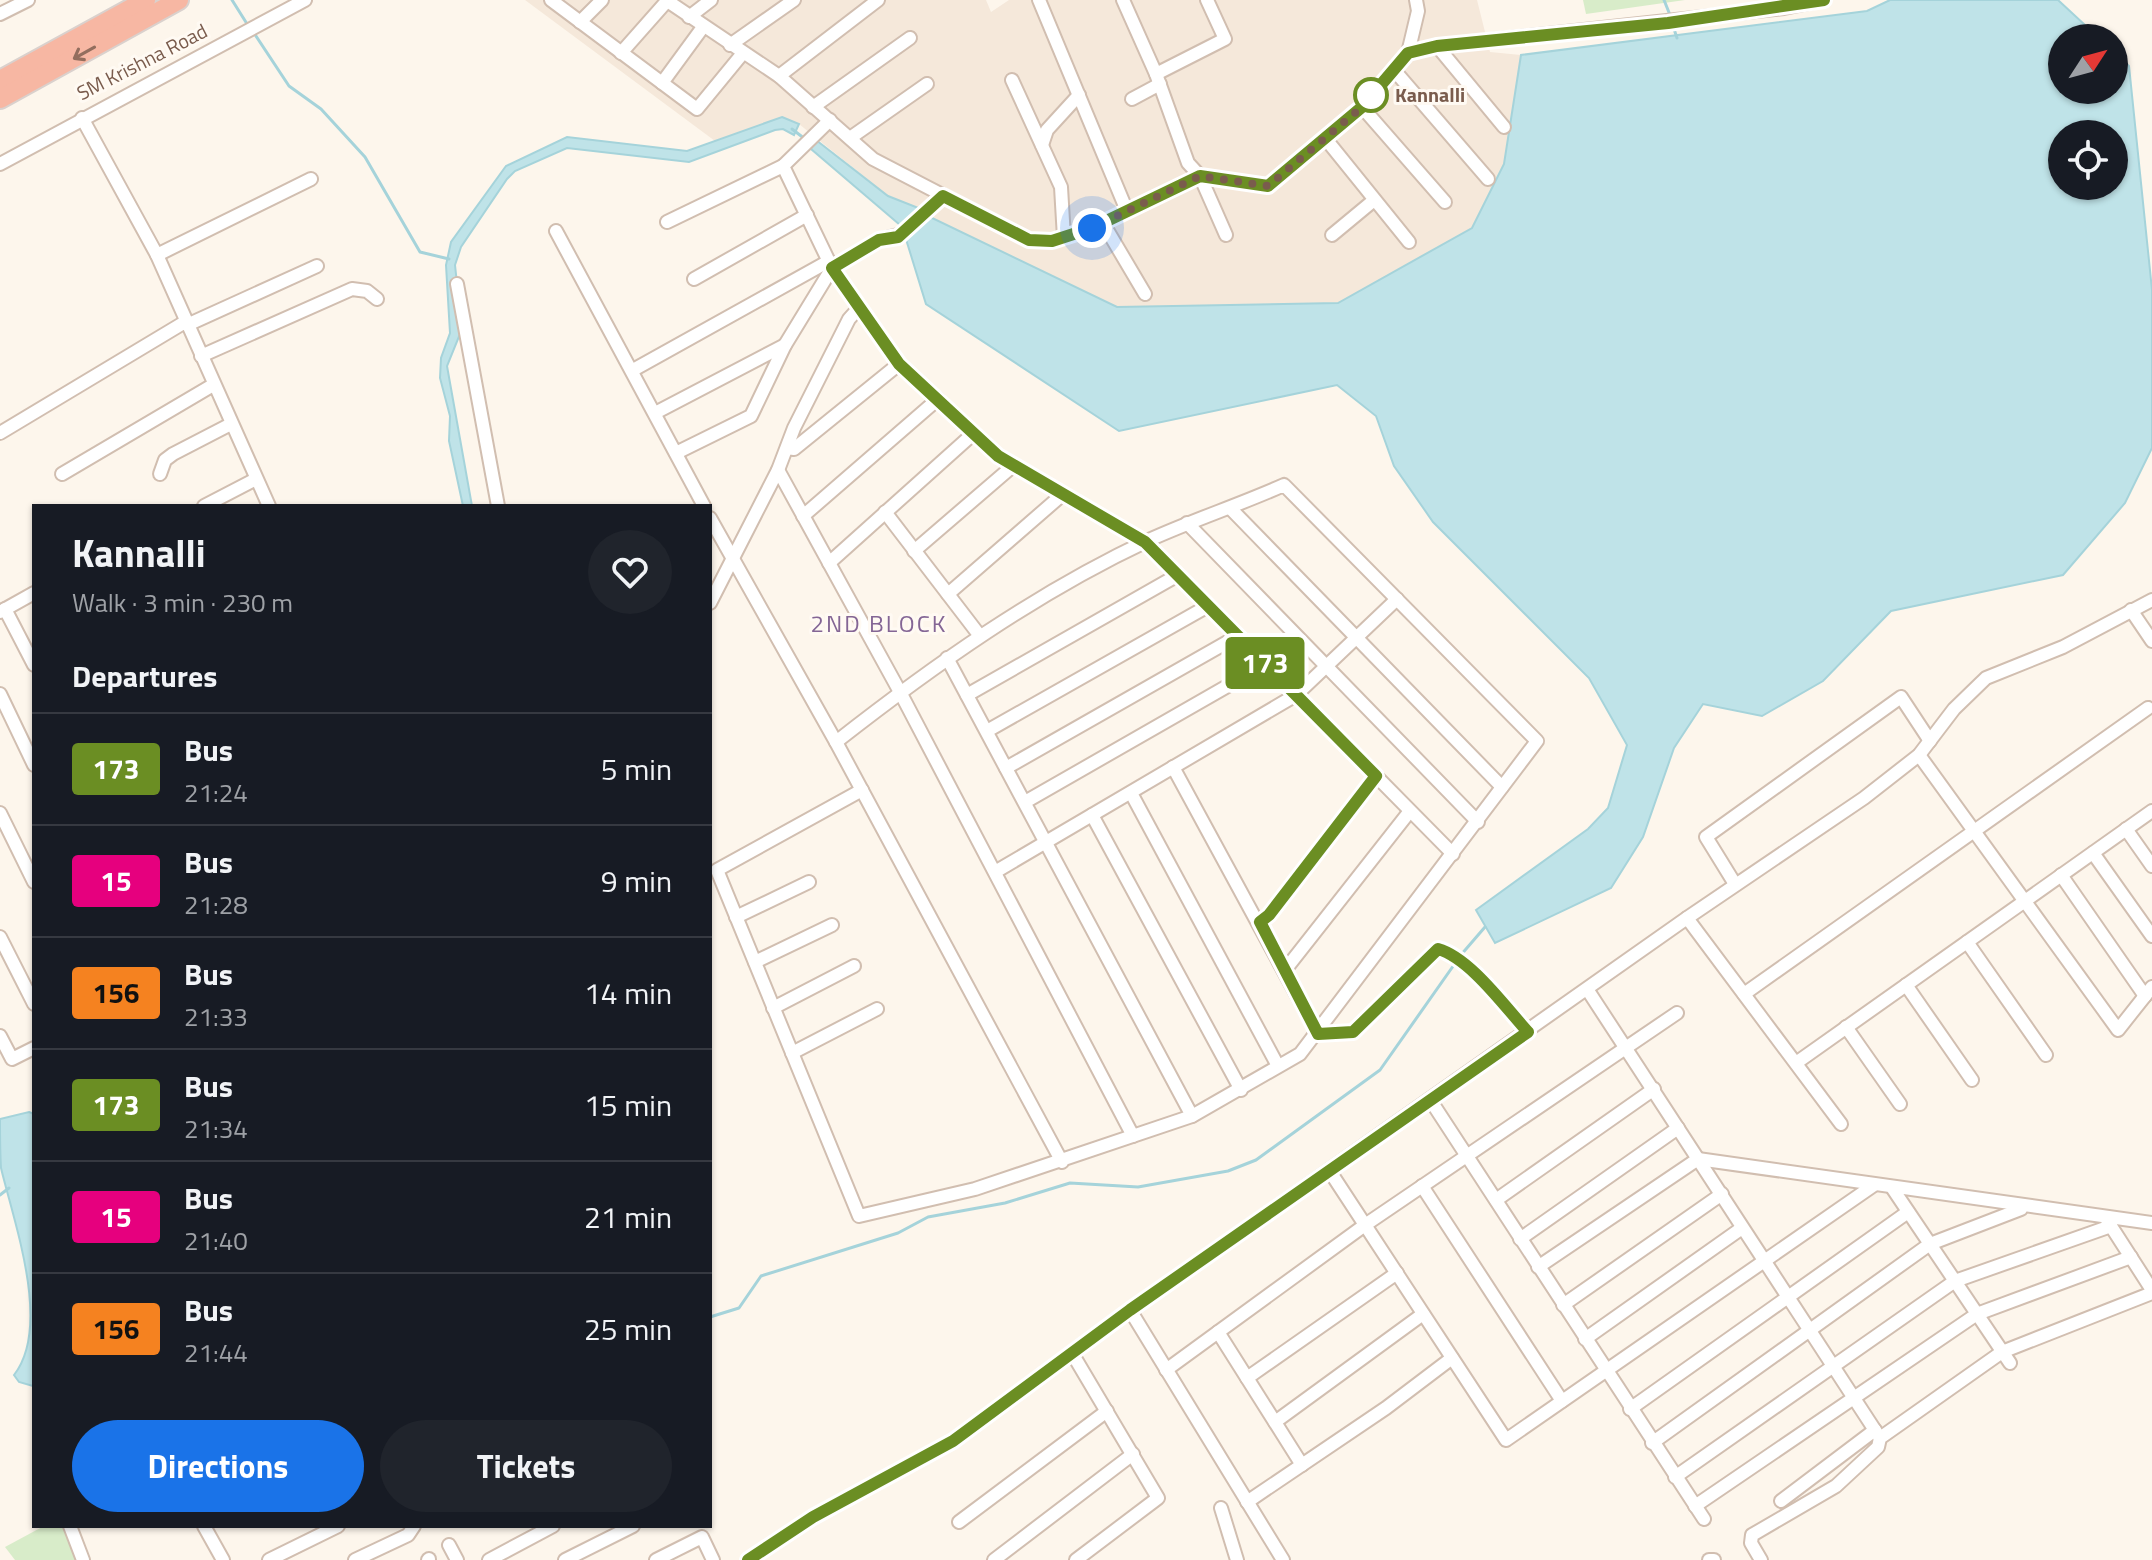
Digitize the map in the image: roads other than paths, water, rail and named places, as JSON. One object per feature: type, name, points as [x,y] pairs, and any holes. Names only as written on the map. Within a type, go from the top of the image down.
[{"type":"highway","name":"SM Krishna Road","points":[[0,80],[148,5],[179,0]]},
{"type":"highway","name":"SM Krishna Road","points":[[0,99],[148,5]]},
{"type":"street","points":[[0,14],[28,0]]},
{"type":"street","name":"SM Krishna Road","points":[[0,164],[305,0]]},
{"type":"street","points":[[551,0],[697,109],[743,53]]},
{"type":"street","points":[[580,22],[602,0]]},
{"type":"street","points":[[621,53],[667,0],[779,76],[873,159],[1029,240],[1052,241],[1103,223],[1200,176],[1268,186],[1362,107],[1408,53],[1418,11],[1416,0]]},
{"type":"street","points":[[689,17],[711,0]]},
{"type":"street","points":[[730,45],[794,0]]},
{"type":"street","points":[[779,76],[878,0]]},
{"type":"street","points":[[1039,0],[1127,211]]},
{"type":"street","points":[[1123,0],[1158,79],[1188,163],[1200,176],[1226,235]]},
{"type":"street","points":[[1132,99],[1158,79],[1225,39],[1207,0]]},
{"type":"street","points":[[1408,53],[1437,46],[1672,22],[1824,0]]},
{"type":"street","points":[[662,83],[703,27]]},
{"type":"street","points":[[813,107],[910,38]]},
{"type":"street","points":[[1437,46],[1504,127]]},
{"type":"street","points":[[1394,70],[1488,179]]},
{"type":"street","points":[[1012,80],[1061,187],[1064,238]]},
{"type":"street","points":[[850,138],[927,84]]},
{"type":"street","points":[[1042,145],[1047,130],[1079,95]]},
{"type":"street","points":[[1362,107],[1445,202]]},
{"type":"street","points":[[82,118],[157,255],[268,504]]},
{"type":"street","points":[[667,222],[783,166],[830,120]]},
{"type":"street","points":[[1325,138],[1409,242]]},
{"type":"street","points":[[783,166],[830,265],[899,364],[1014,465],[1145,542],[1453,854]]},
{"type":"street","points":[[157,255],[311,179]]},
{"type":"street","points":[[633,370],[879,240],[902,234],[943,196]]},
{"type":"street","points":[[1332,235],[1373,201]]},
{"type":"street","points":[[694,279],[807,215]]},
{"type":"street","points":[[1103,223],[1145,294]]},
{"type":"street","points":[[556,231],[703,504]]},
{"type":"street","points":[[676,453],[751,416],[785,345],[830,265]]},
{"type":"street","points":[[0,433],[186,323],[317,266]]},
{"type":"street","points":[[457,284],[498,504]]},
{"type":"street","points":[[201,356],[352,289],[367,291],[377,299]]},
{"type":"street","points":[[712,599],[778,470],[849,319],[858,309]]},
{"type":"street","points":[[655,413],[785,345]]},
{"type":"street","points":[[787,448],[794,449],[899,364]]},
{"type":"street","points":[[62,474],[213,385]]},
{"type":"street","points":[[803,516],[938,399]]},
{"type":"street","points":[[160,474],[165,460],[173,454],[231,424]]},
{"type":"street","points":[[829,563],[974,433]]},
{"type":"street","points":[[914,551],[1014,465]]},
{"type":"street","points":[[778,470],[900,692],[1133,1136]]},
{"type":"street","points":[[208,504],[256,479]]},
{"type":"street","points":[[836,742],[980,636],[1145,542],[1284,485],[1537,741],[1300,1054],[1192,1116],[975,1189],[859,1216],[717,870],[862,790]]},
{"type":"street","points":[[948,594],[1063,494]]},
{"type":"street","points":[[1231,509],[1355,640],[1502,787]]},
{"type":"street","points":[[885,512],[980,636]]},
{"type":"street","points":[[712,522],[836,742],[1062,1162]]},
{"type":"street","points":[[1187,523],[1478,822]]},
{"type":"street","points":[[967,695],[1178,575]]},
{"type":"street","points":[[32,594],[2,611],[32,662]]},
{"type":"street","points":[[995,872],[1296,695],[1397,599]]},
{"type":"street","points":[[748,1560],[813,1517],[953,1441],[1130,1310],[1431,1101],[1735,884],[1864,798],[1919,755],[1986,678],[2063,647],[2152,600]]},
{"type":"street","points":[[987,731],[1208,606]]},
{"type":"street","points":[[2131,610],[2152,641]]},
{"type":"street","points":[[1006,768],[1238,636]]},
{"type":"street","points":[[947,658],[1192,1116]]},
{"type":"street","points":[[1025,802],[1266,664]]},
{"type":"street","points":[[0,694],[32,761]]},
{"type":"street","points":[[1735,884],[1706,837],[1901,697],[1930,741]]},
{"type":"street","points":[[1744,994],[2146,710],[2152,723]]},
{"type":"street","points":[[1919,755],[2118,1030],[2148,991],[2061,875]]},
{"type":"street","points":[[1173,767],[1260,922],[1318,1034]]},
{"type":"street","points":[[1260,922],[1269,915],[1376,776]]},
{"type":"street","points":[[1131,793],[1278,1066]]},
{"type":"street","points":[[1285,970],[1293,964],[1410,811]]},
{"type":"street","points":[[1796,1063],[2152,811]]},
{"type":"street","points":[[0,813],[32,878]]},
{"type":"street","points":[[1092,815],[1241,1090]]},
{"type":"street","points":[[2126,829],[2152,866]]},
{"type":"street","points":[[2093,853],[2152,936]]},
{"type":"street","points":[[736,917],[809,882]]},
{"type":"street","points":[[1687,918],[1841,1124]]},
{"type":"street","points":[[755,962],[832,925]]},
{"type":"street","points":[[0,937],[32,1000]]},
{"type":"street","points":[[1967,942],[2046,1055]]},
{"type":"street","points":[[1318,1034],[1353,1032],[1438,949],[1458,959],[1528,1032]]},
{"type":"street","points":[[773,1008],[854,966]]},
{"type":"street","points":[[1906,985],[1972,1080]]},
{"type":"street","points":[[1587,989],[1722,1194],[1831,1368],[1877,1434],[1878,1447],[1836,1486],[1752,1535],[1751,1543],[1761,1560]]},
{"type":"street","points":[[792,1053],[877,1009]]},
{"type":"street","points":[[1166,1370],[1365,1225],[1677,1013]]},
{"type":"street","points":[[1846,1027],[1900,1104]]},
{"type":"street","points":[[0,1036],[12,1059],[32,1049]]},
{"type":"street","points":[[1496,1200],[1654,1089]]},
{"type":"street","points":[[1431,1101],[1704,1519]]},
{"type":"street","points":[[1520,1239],[1678,1128]]},
{"type":"street","points":[[1538,1267],[1698,1159],[2108,1221],[2152,1223]]},
{"type":"street","points":[[1329,1170],[1506,1440],[1874,1185]]},
{"type":"street","points":[[1422,1186],[1562,1401]]},
{"type":"street","points":[[1893,1189],[2010,1363]]},
{"type":"street","points":[[1563,1305],[1722,1194]]},
{"type":"street","points":[[1652,1443],[1930,1244],[2024,1208]]},
{"type":"street","points":[[1630,1409],[1908,1212]]},
{"type":"street","points":[[1781,1501],[2002,1352],[2152,1292],[2108,1221]]},
{"type":"street","points":[[1675,1477],[1955,1281],[2108,1221]]},
{"type":"street","points":[[1585,1339],[1742,1228]]},
{"type":"street","points":[[1695,1506],[1855,1401],[1977,1314],[2134,1263],[2152,1270]]},
{"type":"street","points":[[1247,1378],[1397,1273]]},
{"type":"street","points":[[1130,1310],[1283,1560]]},
{"type":"street","points":[[1275,1422],[1423,1314]]},
{"type":"street","points":[[1218,1332],[1302,1465]]},
{"type":"street","points":[[1072,1353],[1158,1498],[1076,1560]]},
{"type":"street","points":[[1247,1502],[1452,1358]]},
{"type":"street","points":[[959,1522],[1107,1411]]},
{"type":"street","points":[[994,1560],[1133,1454]]},
{"type":"street","points":[[1221,1508],[1237,1560]]},
{"type":"street","points":[[71,1528],[83,1560]]},
{"type":"street","points":[[205,1528],[223,1560]]},
{"type":"street","points":[[269,1560],[334,1528]]},
{"type":"street","points":[[355,1560],[408,1535],[413,1528]]},
{"type":"street","points":[[489,1560],[549,1528]]},
{"type":"street","points":[[565,1560],[629,1528]]},
{"type":"street","points":[[662,1559],[702,1537],[713,1560]]},
{"type":"street","points":[[449,1545],[457,1560]]},
{"type":"water","points":[[1890,0],[2058,0],[2084,24],[2048,24],[2048,104],[2128,104],[2129,66],[2152,290],[2152,448],[2125,503],[2063,575],[1891,611],[1823,681],[1762,716],[1703,704],[1674,748],[1643,837],[1611,888],[1495,943],[1476,910],[1588,829],[1608,808],[1627,745],[1589,678],[1433,522],[1394,466],[1376,416],[1337,385],[1119,431],[926,304],[905,236],[926,215],[1117,307],[1338,303],[1472,228],[1504,164],[1521,55],[1867,11]]},
{"type":"water","points":[[782,117],[799,124],[794,135],[783,129],[775,130],[689,162],[567,148],[515,171],[461,247],[455,265],[462,329],[447,366],[472,504],[463,504],[449,441],[450,416],[440,378],[441,358],[450,333],[446,265],[451,242],[506,166],[567,137],[687,151]]},
{"type":"water","points":[[816,140],[888,196],[921,209],[900,225],[811,149]]},
{"type":"water","points":[[32,1113],[32,1386],[19,1382],[14,1375],[25,1354],[30,1330],[30,1302],[21,1245],[1,1168],[0,1119]]},
{"type":"waterway","points":[[232,0],[249,27]]},
{"type":"waterway","points":[[1664,0],[1670,15]]},
{"type":"waterway","points":[[1672,23],[1677,38]]},
{"type":"waterway","points":[[254,33],[289,86],[321,109],[365,157],[420,252],[449,259]]},
{"type":"waterway","points":[[792,129],[805,139]]},
{"type":"waterway","points":[[1460,956],[1485,927]]},
{"type":"waterway","points":[[712,1316],[739,1308],[761,1276],[898,1233],[928,1217],[1005,1203],[1070,1183],[1138,1187],[1228,1171],[1256,1160],[1380,1070],[1456,962]]},
{"type":"waterway","points":[[0,1195],[9,1188]]},
{"type":"place","name":"Kannalli","points":[[1371,95]]},
{"type":"district","name":"2ND BLOCK","points":[[879,624]]}]
